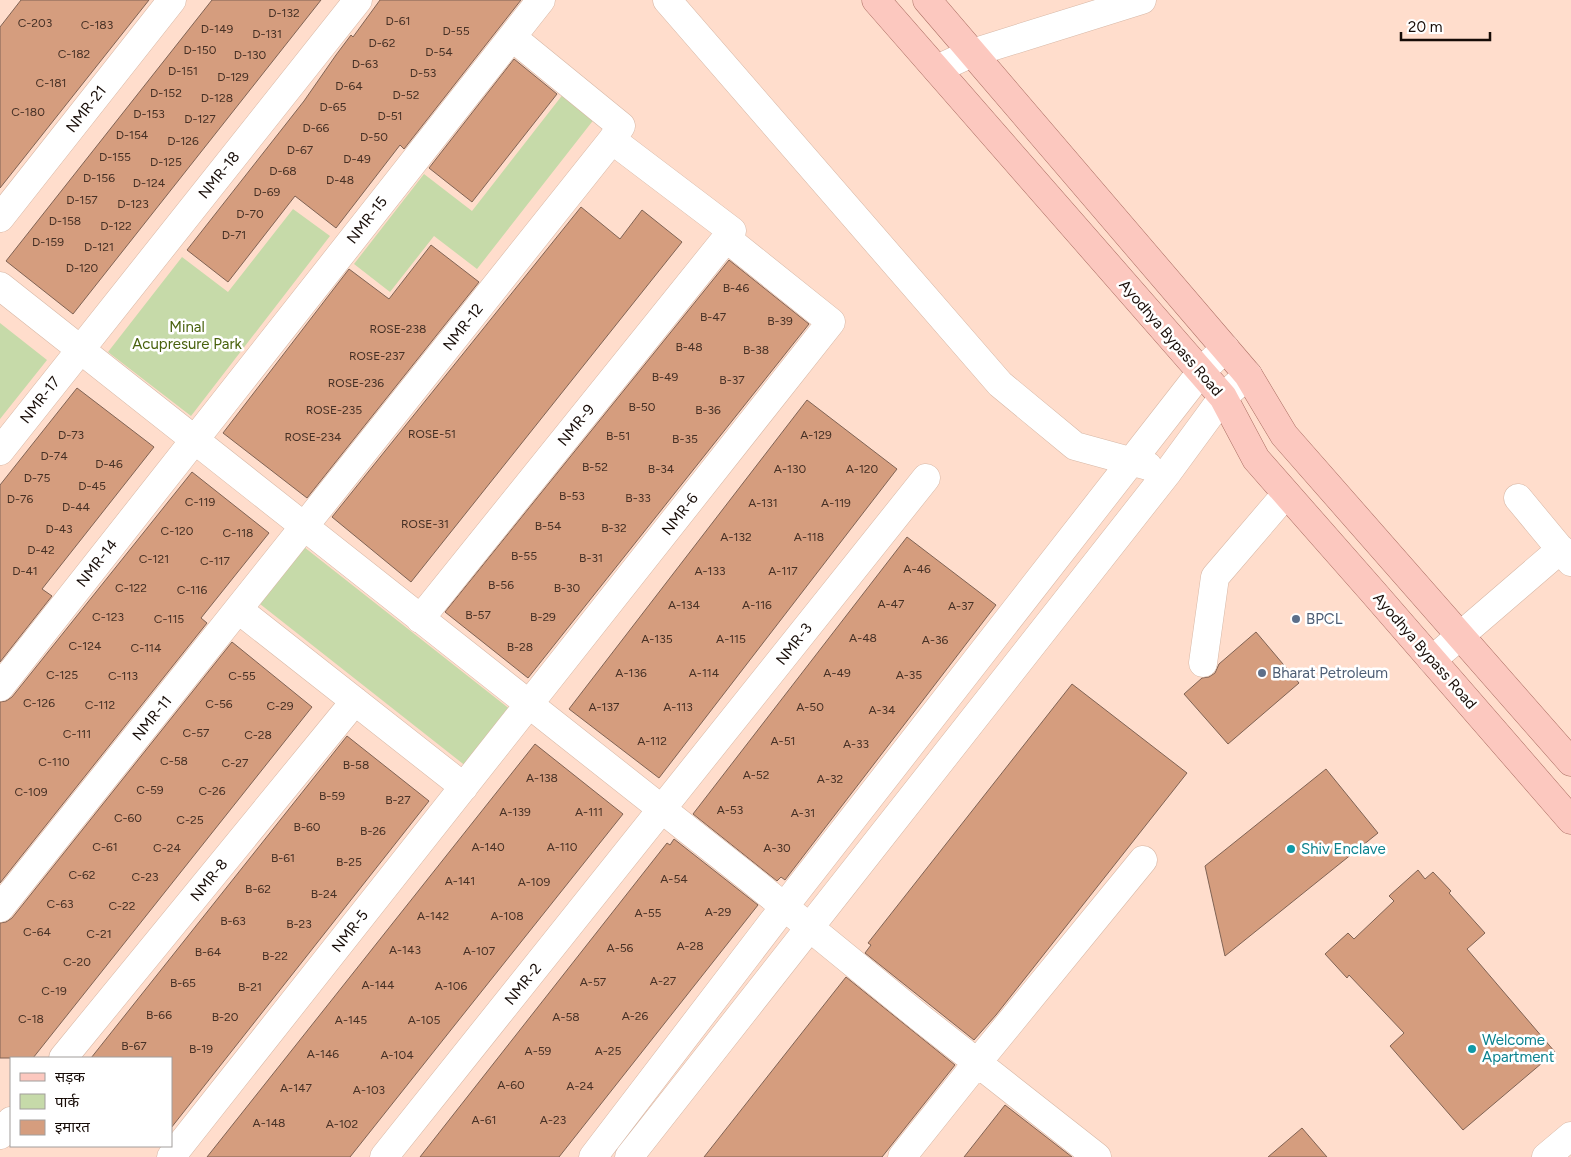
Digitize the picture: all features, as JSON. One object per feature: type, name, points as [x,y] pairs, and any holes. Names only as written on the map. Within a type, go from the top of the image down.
[{"type":"main road","name":"Ayodhya Bypass Road","points":[[876,0],[1223,397],[1256,459],[1571,820]]},
{"type":"main road","points":[[926,0],[1226,348],[1248,375],[1284,435],[1571,762]]},
{"type":"street","name":"NMR-21","points":[[0,218],[172,0]]},
{"type":"street","name":"NMR-18","points":[[80,350],[358,0]]},
{"type":"street","name":"NMR-15","points":[[194,439],[541,0]]},
{"type":"street","points":[[667,0],[1000,384],[1075,446],[1168,472]]},
{"type":"street","points":[[937,69],[972,53],[1142,0]]},
{"type":"street","points":[[512,37],[729,234]]},
{"type":"street","name":"NMR-12","points":[[304,527],[617,133]]},
{"type":"street","name":"NMR-6","points":[[529,706],[831,322],[729,234]]},
{"type":"street","name":"NMR-9","points":[[420,619],[729,234]]},
{"type":"street","points":[[0,286],[1097,1157]]},
{"type":"street","points":[[593,1157],[784,907],[1133,462],[1201,372],[1226,348]]},
{"type":"street","name":"NMR-17","points":[[0,451],[80,350]]},
{"type":"street","points":[[629,1157],[1168,472],[1223,397],[1248,375]]},
{"type":"street","name":"NMR-14","points":[[0,687],[194,439]]},
{"type":"street","name":"NMR-3","points":[[662,810],[926,478]]},
{"type":"street","points":[[1204,663],[1215,577],[1286,494]]},
{"type":"street","points":[[1432,660],[1460,635],[1566,556],[1518,498]]},
{"type":"street","name":"NMR-11","points":[[0,908],[304,527]]},
{"type":"street","points":[[239,610],[464,787]]},
{"type":"street","name":"NMR-8","points":[[64,1057],[354,701]]},
{"type":"street","name":"NMR-5","points":[[171,1157],[529,706]]},
{"type":"street","name":"NMR-2","points":[[384,1157],[662,810]]},
{"type":"street","points":[[902,1157],[1143,860]]},
{"type":"street","points":[[0,1135],[10,1122]]},
{"type":"street","points":[[1546,1157],[1571,1136]]},
{"type":"green space","points":[[564,93],[595,118],[477,269],[434,236],[390,292],[354,264],[424,174],[472,211]]},
{"type":"green space","name":"Minal Acupresure Park","points":[[293,209],[330,236],[191,416],[108,352],[182,257],[228,292]]},
{"type":"green space","points":[[0,323],[47,360],[0,419]]},
{"type":"green space","points":[[304,547],[511,710],[467,767],[260,604]]},
{"type":"building","points":[[21,0],[149,0],[0,188],[0,27]]},
{"type":"building","points":[[212,0],[321,0],[73,314],[6,261]]},
{"type":"building","points":[[380,0],[521,0],[404,149],[400,145],[336,228],[295,196],[228,282],[187,250],[304,101],[351,35],[353,37]]},
{"type":"building","points":[[514,59],[557,94],[472,202],[429,168]]},
{"type":"building","points":[[581,207],[620,239],[642,210],[682,242],[411,582],[332,517]]},
{"type":"building","points":[[431,245],[479,282],[307,498],[223,433],[349,269],[389,299]]},
{"type":"building","points":[[729,260],[809,324],[528,678],[445,612]]},
{"type":"building","points":[[77,388],[154,447],[42,589],[52,596],[0,662],[0,485]]},
{"type":"building","points":[[807,400],[897,469],[659,778],[569,709]]},
{"type":"building","points":[[192,472],[269,533],[201,618],[207,623],[0,883],[0,702],[12,697]]},
{"type":"building","points":[[907,537],[996,605],[785,880],[781,877],[777,881],[693,814]]},
{"type":"building","points":[[1256,632],[1299,683],[1228,744],[1184,694],[1202,678],[1209,677],[1215,673],[1219,664]]},
{"type":"building","points":[[232,642],[312,707],[34,1057],[0,1058],[0,923],[12,918]]},
{"type":"building","points":[[1072,684],[1187,773],[996,1015],[974,1040],[865,953],[871,945],[868,943]]},
{"type":"building","points":[[347,736],[429,801],[172,1127],[172,1057],[92,1057]]},
{"type":"building","points":[[535,744],[623,814],[350,1157],[207,1157]]},
{"type":"building","name":"Shiv Enclave","points":[[1326,769],[1378,833],[1225,956],[1205,866]]},
{"type":"building","points":[[674,839],[758,905],[559,1157],[420,1157],[667,843],[670,845]]},
{"type":"building","points":[[1418,870],[1425,879],[1433,872],[1485,933],[1467,949],[1555,1052],[1463,1130],[1390,1046],[1404,1033],[1349,975],[1347,978],[1325,954],[1348,933],[1354,939],[1394,901],[1389,896]]},
{"type":"building","points":[[846,977],[955,1065],[882,1157],[704,1157]]},
{"type":"building","points":[[1005,1105],[1072,1157],[964,1157]]},
{"type":"building","points":[[1302,1128],[1327,1157],[1268,1157]]},
{"type":"place","name":"BPCL","points":[[1296,619]]},
{"type":"place","name":"Bharat Petroleum","points":[[1262,673]]},
{"type":"place","name":"Shiv Enclave","points":[[1291,849]]},
{"type":"place","name":"Welcome Apartment","points":[[1472,1049]]}]
